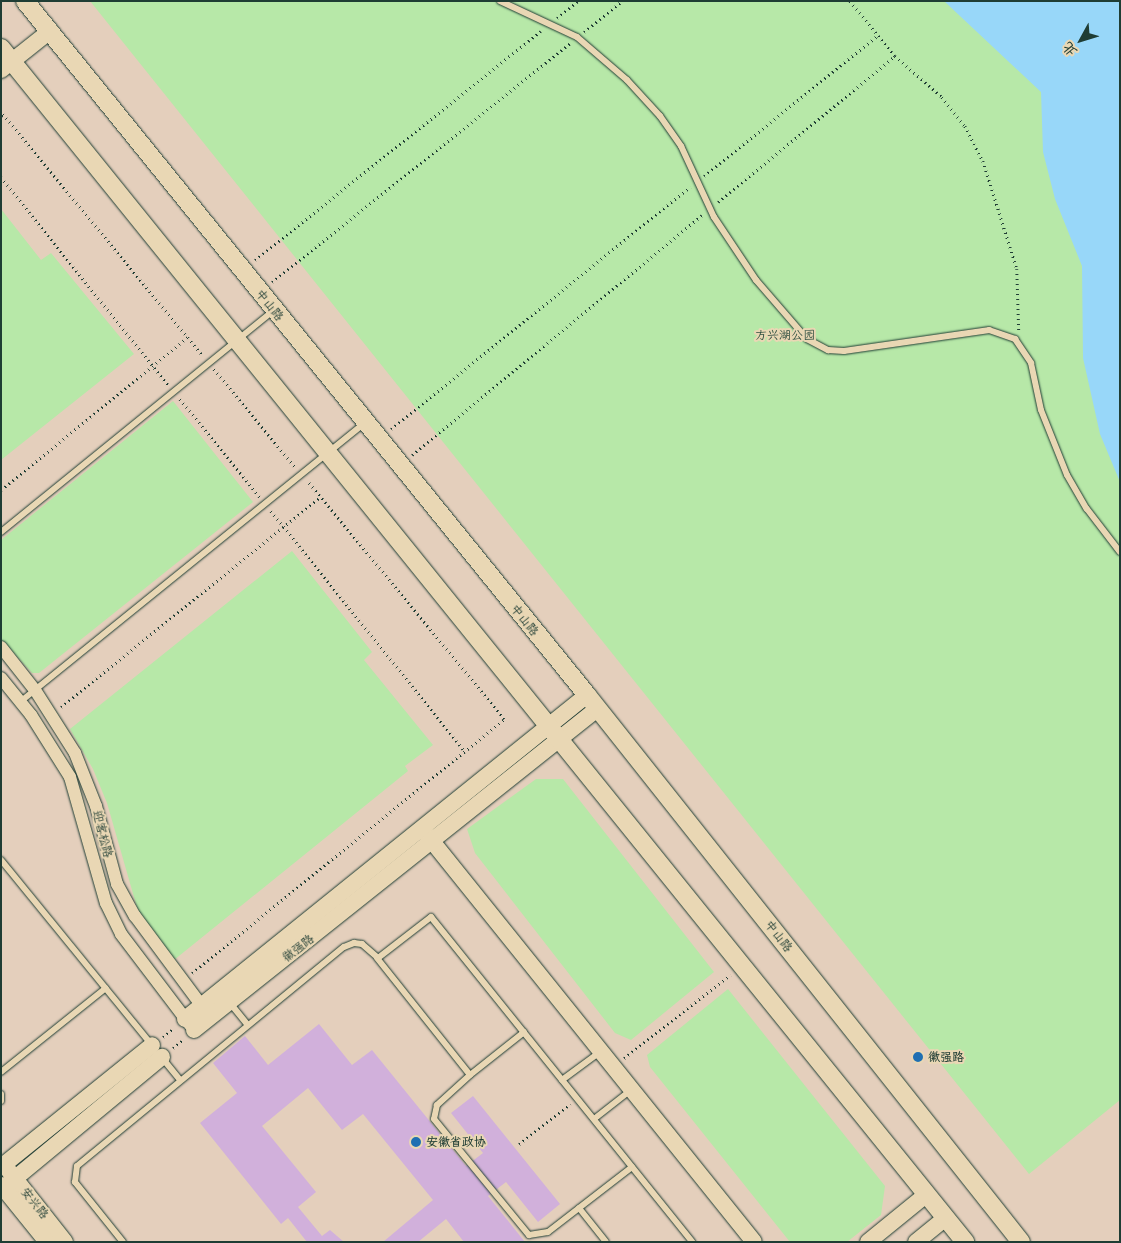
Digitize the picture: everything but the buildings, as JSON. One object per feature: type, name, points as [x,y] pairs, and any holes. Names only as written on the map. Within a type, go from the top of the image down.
[{"type":"main road","name":"中山路","points":[[25,1],[378,440],[592,702],[1021,1242]]},
{"type":"main road","points":[[4,57],[237,340],[965,1242]]},
{"type":"street","points":[[4,57],[46,27]]},
{"type":"street","name":"迎客松路","points":[[2,650],[35,690],[52,715],[87,778],[117,884],[154,945],[205,1011]]},
{"type":"street","name":"迎客松路","points":[[1,678],[20,702],[70,777],[112,918],[190,1024]]},
{"type":"street","name":"徽强路","points":[[190,1024],[428,836],[592,702]]},
{"type":"street","points":[[428,836],[754,1242]]},
{"type":"street","points":[[2,1164],[157,1051]]},
{"type":"street","points":[[5,1185],[157,1051]]},
{"type":"street","name":"安兴路","points":[[2,1164],[5,1185],[47,1242]]},
{"type":"street","name":"安兴路","points":[[5,1185],[65,1242]]},
{"type":"street","points":[[868,1242],[927,1194]]},
{"type":"street","points":[[916,1242],[946,1218]]},
{"type":"lane","points":[[500,1],[577,37],[627,80],[660,116],[681,146],[710,208],[756,280],[787,319],[807,339],[828,350],[844,351],[989,330],[1015,339],[1031,363],[1040,410],[1067,475],[1087,509],[1120,552]]},
{"type":"lane","points":[[1,532],[274,310]]},
{"type":"lane","points":[[20,702],[365,423]]},
{"type":"lane","points":[[1,860],[180,1080]]},
{"type":"lane","points":[[377,958],[431,917],[692,1242]]},
{"type":"lane","points":[[123,1242],[75,1182],[74,1170],[180,1080],[349,944],[362,944],[377,958],[470,1075]]},
{"type":"lane","points":[[1,1072],[106,988]]},
{"type":"lane","points":[[224,996],[248,1025]]},
{"type":"lane","points":[[524,1032],[440,1101],[434,1111],[434,1119],[524,1231],[545,1234],[632,1167]]},
{"type":"lane","points":[[562,1080],[601,1051]]},
{"type":"lane","points":[[594,1119],[632,1089]]},
{"type":"lane","points":[[1,1094],[1,1101]]},
{"type":"lane","points":[[579,1208],[606,1242]]},
{"type":"path","points":[[242,270],[578,1]]},
{"type":"path","points":[[259,292],[622,1]]},
{"type":"path","points":[[850,1],[895,56],[954,110],[983,161],[1017,269],[1020,345]]},
{"type":"path","points":[[378,440],[878,35]]},
{"type":"path","points":[[399,465],[895,56]]},
{"type":"path","points":[[1,116],[3,114],[504,719],[182,981]]},
{"type":"path","points":[[1,178],[465,751]]},
{"type":"path","points":[[1,490],[188,337]]},
{"type":"path","points":[[52,715],[320,497]]},
{"type":"path","points":[[614,1067],[742,965]]},
{"type":"path","points":[[157,1051],[190,1024]]},
{"type":"path","points":[[157,1051],[190,1024]]},
{"type":"path","points":[[519,1144],[576,1098]]},
{"type":"green space","name":"方兴湖公园","points":[[90,1],[1120,1],[1120,1100],[1029,1174]]},
{"type":"green space","points":[[1,209],[41,260],[51,253],[134,354],[1,460]]},
{"type":"green space","points":[[173,401],[253,502],[39,673],[32,673],[1,639],[1,540]]},
{"type":"green space","points":[[292,551],[372,652],[364,660],[433,745],[405,766],[408,771],[174,960],[138,911],[107,803],[93,769],[70,729]]},
{"type":"green space","points":[[536,779],[563,779],[714,972],[631,1040],[615,1033],[475,853],[467,829]]},
{"type":"green space","points":[[728,989],[885,1186],[881,1215],[847,1242],[790,1242],[650,1067],[647,1055]]},
{"type":"water","points":[[944,1],[1120,1],[1120,482],[1100,434],[1083,358],[1082,266],[1055,199],[1043,152],[1041,92]]},
{"type":"place","name":"徽强路","points":[[918,1057]]},
{"type":"place","name":"安徽省政协","points":[[416,1142]]}]
